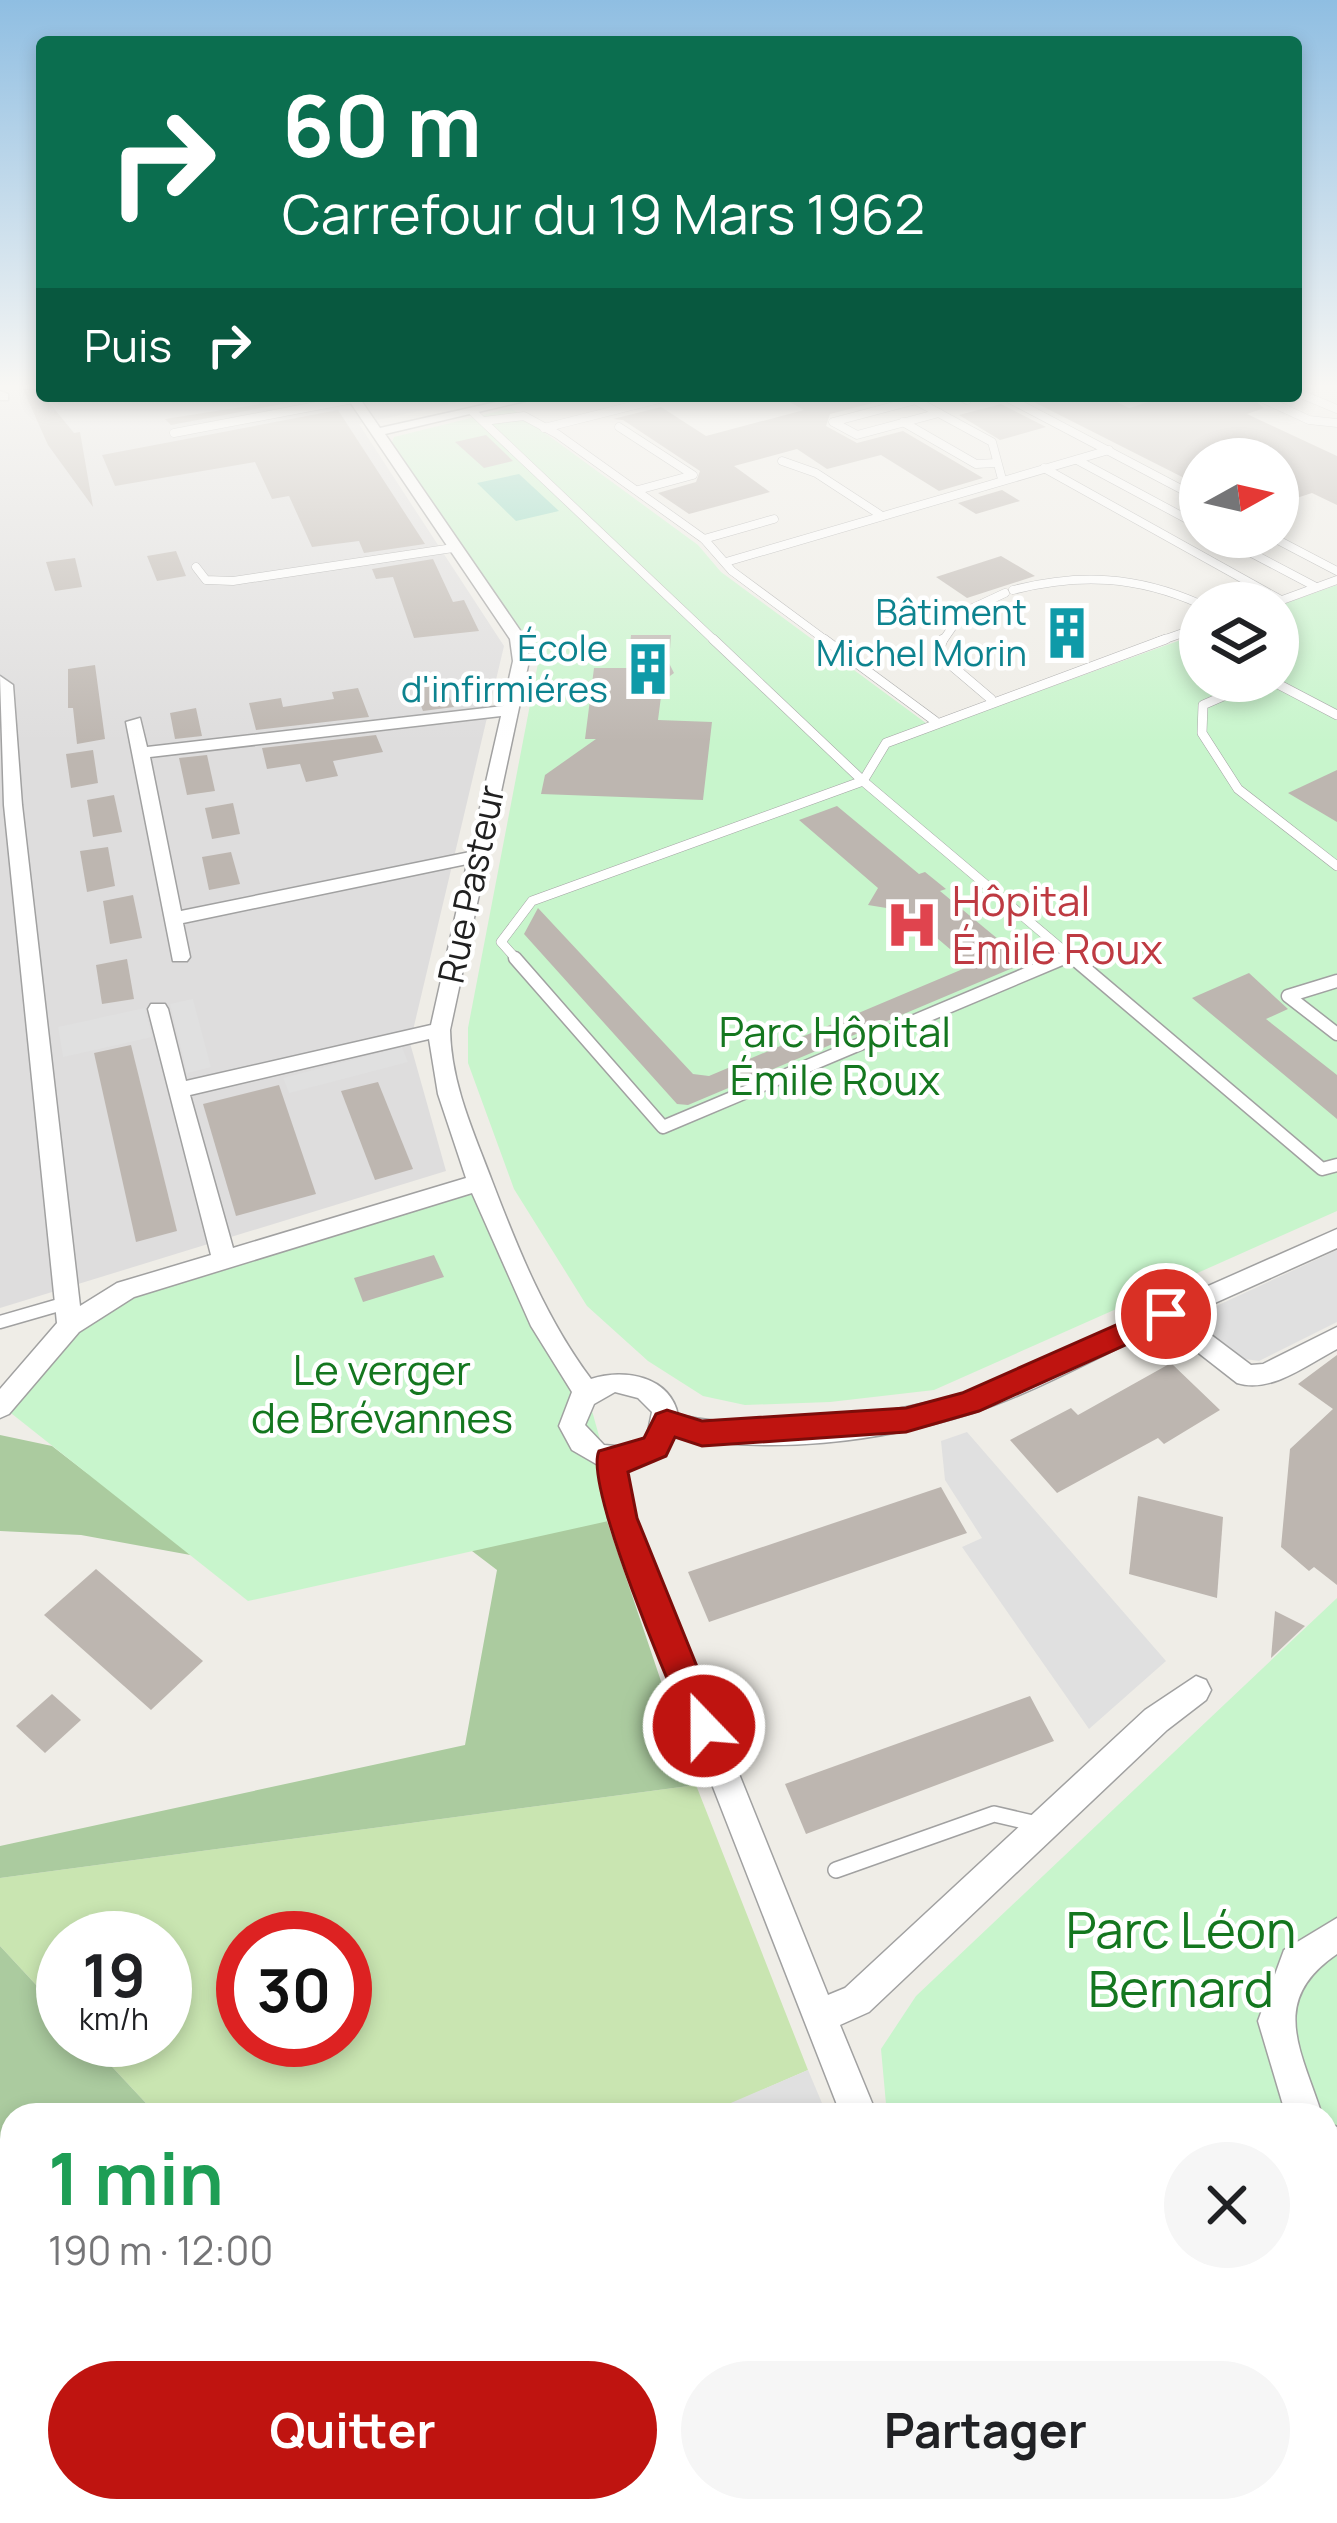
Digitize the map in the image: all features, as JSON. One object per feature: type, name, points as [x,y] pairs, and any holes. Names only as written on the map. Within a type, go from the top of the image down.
[{"type":"street","name":"Rue Pasteur","points":[[425,507],[518,640],[521,661],[440,1030],[446,1086],[555,1353],[587,1393]]},
{"type":"street","points":[[0,681],[5,685],[6,806],[69,1314]]},
{"type":"street","points":[[140,753],[508,710]]},
{"type":"street","points":[[134,722],[180,957]]},
{"type":"street","points":[[172,919],[476,856]]},
{"type":"street","points":[[158,1009],[224,1260]]},
{"type":"street","points":[[178,1090],[440,1030]]},
{"type":"street","points":[[0,1407],[69,1314],[126,1290],[481,1181]]},
{"type":"street","points":[[667,1423],[702,1433],[906,1420],[969,1403],[1337,1238]]},
{"type":"street","points":[[1166,1314],[1246,1376],[1268,1373],[1337,1336]]},
{"type":"street","points":[[615,1382],[646,1389],[665,1409],[667,1423],[655,1447],[627,1460],[610,1460],[584,1449],[572,1426],[578,1403],[587,1393],[615,1382]]},
{"type":"street","points":[[610,1460],[622,1518],[854,2103]]},
{"type":"street","points":[[818,2017],[857,2000],[1156,1720],[1196,1690]]},
{"type":"street","points":[[1300,2103],[1275,2021],[1296,1962],[1337,1934]]},
{"type":"lane","points":[[573,507],[863,781],[1322,1168],[1337,1165]]},
{"type":"lane","points":[[661,507],[935,721]]},
{"type":"lane","points":[[867,507],[881,516]]},
{"type":"lane","points":[[726,562],[911,507]]},
{"type":"lane","points":[[1111,507],[1242,582]]},
{"type":"lane","points":[[704,539],[774,519]]},
{"type":"lane","points":[[196,567],[206,580],[233,581],[454,548]]},
{"type":"lane","points":[[1299,553],[1337,576]]},
{"type":"lane","points":[[1261,558],[1316,587]]},
{"type":"lane","points":[[991,699],[938,653],[946,628],[965,606],[1074,575],[1127,578],[1179,593]]},
{"type":"lane","points":[[1299,594],[1337,576]]},
{"type":"lane","points":[[1070,956],[663,1127],[501,942],[532,901],[863,781],[886,743],[991,699],[1179,634]]},
{"type":"lane","points":[[1299,695],[1337,715]]},
{"type":"lane","points":[[1209,702],[1202,705],[1202,734],[1238,789],[1337,866]]},
{"type":"lane","points":[[1337,981],[1288,996],[1337,1034]]},
{"type":"lane","points":[[0,1322],[69,1314]]},
{"type":"lane","points":[[836,1870],[994,1814],[1044,1825]]},
{"type":"shaded area","points":[[0,507],[413,507],[504,646],[410,1043],[446,1171],[0,1308]]},
{"type":"shaded area","points":[[193,999],[211,1067],[187,1073],[170,1004]]},
{"type":"shaded area","points":[[145,1008],[152,1037],[63,1057],[58,1027]]},
{"type":"shaded area","points":[[402,1047],[408,1062],[289,1093],[283,1078]]},
{"type":"shaded area","points":[[1337,1250],[1337,1322],[1259,1361],[1237,1358],[1200,1327],[1199,1314]]},
{"type":"shaded area","points":[[967,1432],[1166,1661],[1089,1729],[962,1547],[982,1538],[945,1480],[941,1441]]},
{"type":"shaded area","points":[[808,2070],[822,2103],[731,2103]]},
{"type":"green space","name":"Parc Hôpital Émile Roux","points":[[434,507],[646,507],[698,545],[721,572],[934,729],[1179,641],[1179,702],[1299,702],[1299,599],[1337,585],[1337,1211],[934,1390],[830,1402],[745,1405],[703,1396],[648,1361],[587,1306],[514,1189],[468,1063],[468,1028],[538,663]]},
{"type":"green space","points":[[501,507],[554,507],[559,511],[516,521]]},
{"type":"green space","name":"Le verger de Brévannes","points":[[481,1182],[587,1393],[622,1518],[248,1601],[2,1406],[41,1361],[126,1290]]},
{"type":"green space","points":[[0,1435],[52,1446],[87,1473],[575,1472],[607,1521],[696,1785],[0,1878],[0,1846],[465,1745],[497,1570],[472,1551],[414,1546],[300,1575],[81,1535],[0,1531]]},
{"type":"green space","name":"Parc Léon Bernard","points":[[1337,1598],[1337,2103],[886,2103],[881,2049],[916,1996]]},
{"type":"green space","points":[[696,1785],[808,2070],[732,2103],[146,2103],[112,2067],[192,2067],[192,1911],[36,1911],[36,1985],[0,1946],[0,1878]]},
{"type":"green space","points":[[0,1946],[36,1985],[36,2067],[112,2067],[146,2103],[0,2103]]},
{"type":"building","points":[[294,507],[401,507],[425,544],[364,553],[359,541],[312,547]]},
{"type":"building","points":[[678,507],[716,507],[689,514]]},
{"type":"building","points":[[964,507],[1001,507],[976,514]]},
{"type":"building","points":[[176,551],[186,576],[157,581],[147,556]]},
{"type":"building","points":[[1001,556],[1035,576],[967,598],[936,577]]},
{"type":"building","points":[[75,558],[82,587],[55,591],[46,562]]},
{"type":"building","points":[[433,559],[453,602],[464,600],[479,631],[414,638],[393,577],[376,579],[372,569]]},
{"type":"building","points":[[631,635],[671,635],[669,663],[674,673],[663,681],[658,720],[712,722],[703,800],[541,794],[545,775],[596,739],[585,739],[594,668],[628,668]]},
{"type":"building","points":[[95,665],[105,739],[77,744],[73,708],[68,708],[68,669]]},
{"type":"building","points":[[440,678],[454,707],[423,711],[412,683]]},
{"type":"building","points":[[358,688],[369,717],[256,730],[249,703],[281,698],[283,707],[334,699],[332,692]]},
{"type":"building","points":[[196,708],[202,736],[175,739],[170,713]]},
{"type":"building","points":[[376,735],[383,752],[333,761],[338,776],[306,782],[300,764],[267,769],[262,748]]},
{"type":"building","points":[[93,750],[98,783],[71,788],[66,754]]},
{"type":"building","points":[[207,755],[215,791],[187,795],[179,758]]},
{"type":"building","points":[[1337,770],[1337,822],[1288,793]]},
{"type":"building","points":[[114,795],[122,832],[93,837],[87,800]]},
{"type":"building","points":[[233,803],[240,834],[212,839],[205,808]]},
{"type":"building","points":[[837,806],[919,874],[925,872],[946,889],[940,891],[1010,949],[1029,941],[1046,954],[688,1105],[677,1104],[524,934],[538,908],[693,1074],[709,1076],[970,966],[905,911],[868,905],[878,888],[799,820]]},
{"type":"building","points":[[108,847],[115,886],[87,892],[80,851]]},
{"type":"building","points":[[231,852],[240,884],[209,890],[202,857]]},
{"type":"building","points":[[133,895],[142,938],[110,944],[103,901]]},
{"type":"building","points":[[127,959],[134,999],[102,1004],[96,965]]},
{"type":"building","points":[[1249,973],[1288,1009],[1266,1019],[1337,1075],[1337,1119],[1192,998]]},
{"type":"building","points":[[131,1045],[177,1231],[136,1242],[94,1053]]},
{"type":"building","points":[[378,1082],[413,1169],[375,1180],[341,1091]]},
{"type":"building","points":[[279,1085],[316,1194],[236,1216],[203,1104]]},
{"type":"building","points":[[434,1255],[444,1277],[363,1302],[354,1278]]},
{"type":"building","points":[[1337,1355],[1337,1585],[1314,1567],[1309,1571],[1281,1547],[1290,1449],[1333,1409],[1298,1384]]},
{"type":"building","points":[[1171,1363],[1220,1410],[1164,1444],[1158,1438],[1057,1493],[1010,1440],[1071,1408],[1078,1415]]},
{"type":"building","points":[[941,1487],[967,1533],[709,1622],[688,1572]]},
{"type":"building","points":[[1138,1496],[1223,1517],[1217,1598],[1129,1574]]},
{"type":"building","points":[[96,1569],[203,1661],[151,1710],[44,1615]]},
{"type":"building","points":[[1275,1611],[1305,1626],[1271,1658]]},
{"type":"building","points":[[52,1694],[81,1720],[45,1753],[16,1726]]},
{"type":"building","points":[[1030,1696],[1054,1741],[806,1834],[785,1784]]},
{"type":"place","name":"Bâtiment Michel Morin","points":[[1067,633]]},
{"type":"place","name":"École d'infirmiéres","points":[[648,669]]},
{"type":"place","name":"Hôpital Émile Roux","points":[[912,925]]},
{"type":"route","points":[[704,1726],[622,1518],[610,1460],[627,1460],[655,1447],[667,1423],[702,1433],[906,1420],[969,1403],[1166,1314]]}]
